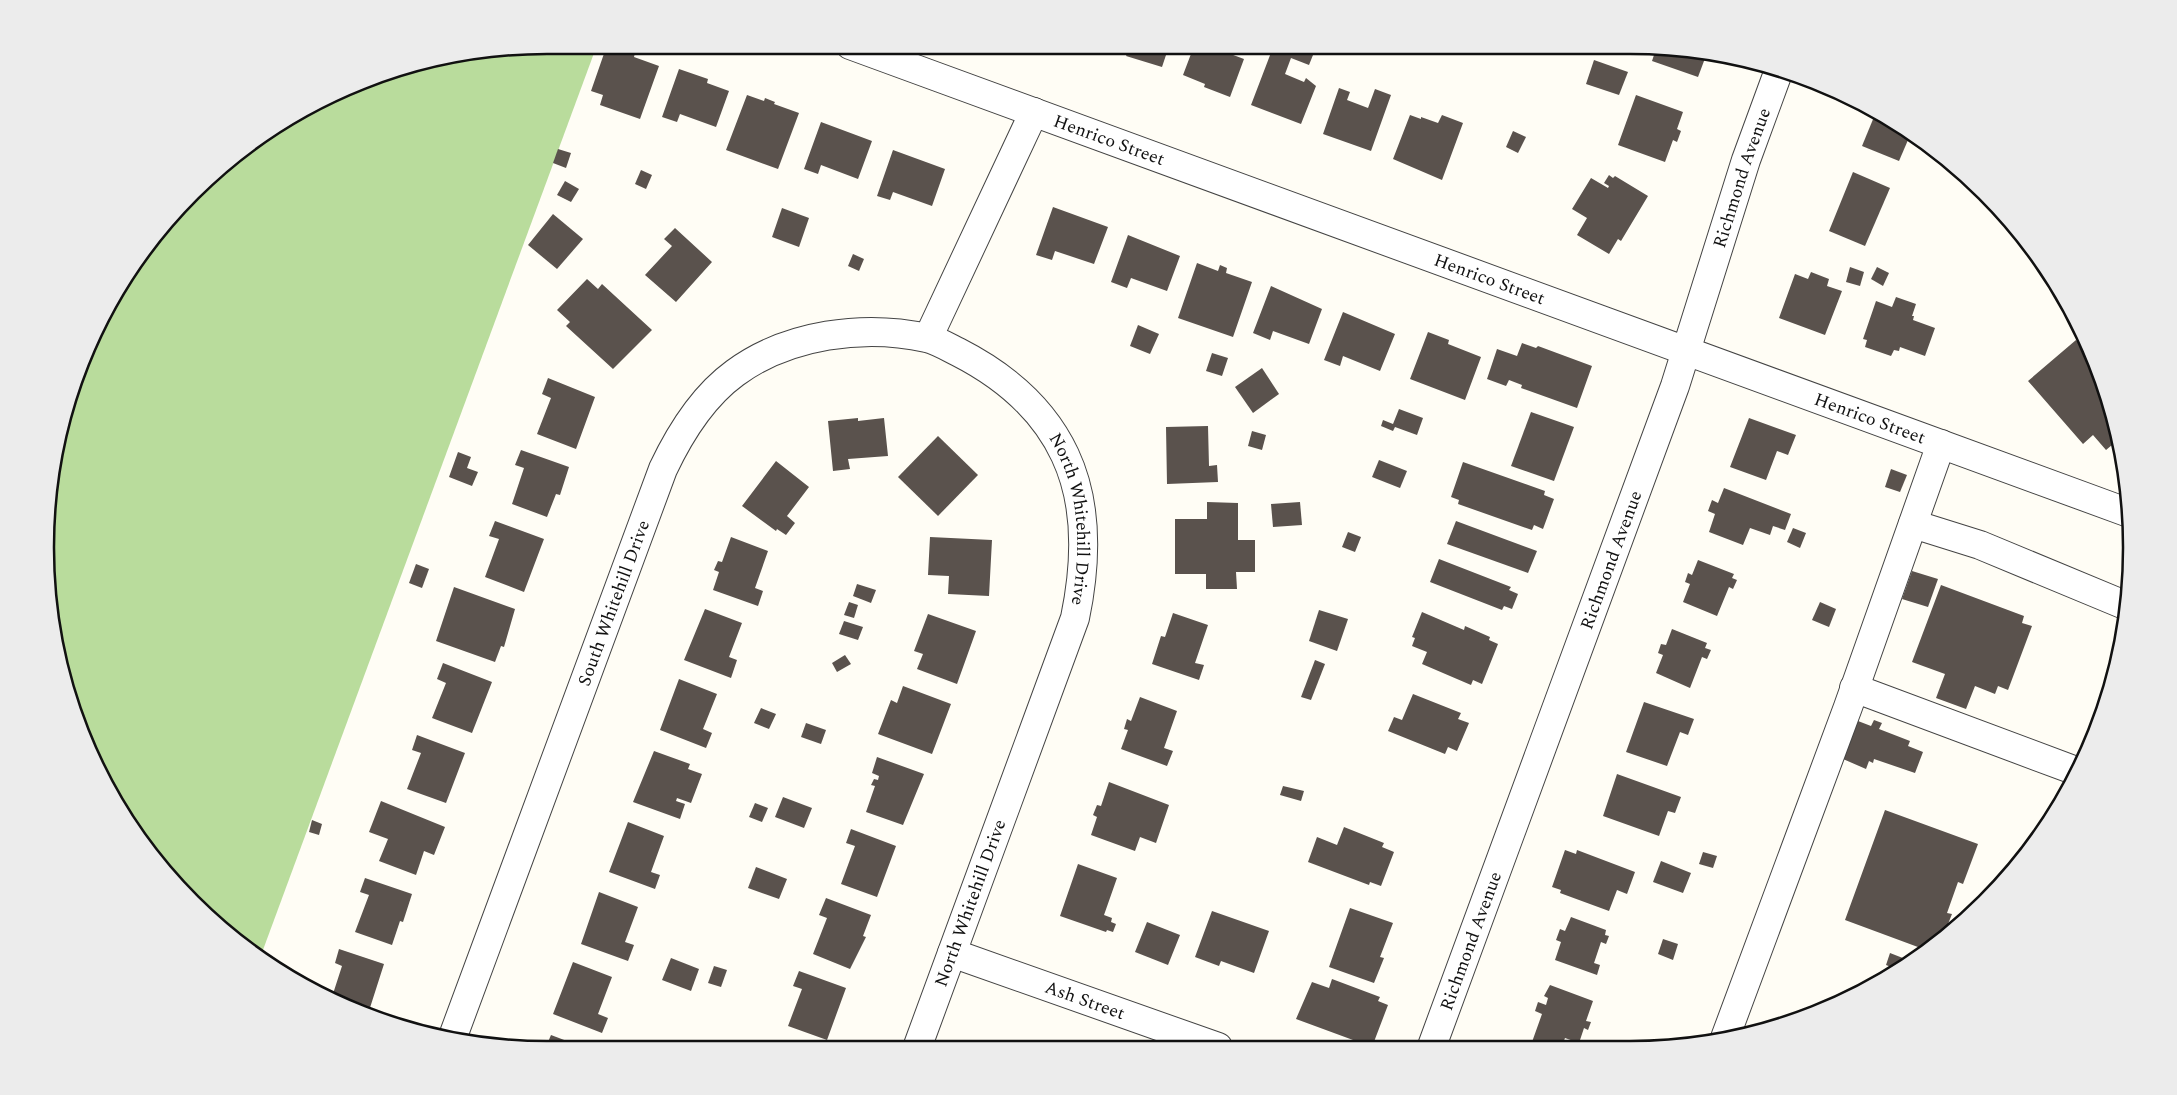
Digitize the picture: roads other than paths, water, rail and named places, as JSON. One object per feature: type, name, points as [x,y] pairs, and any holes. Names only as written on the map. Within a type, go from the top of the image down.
[{"type":"street","name":"Henrico Street","points":[[875,54],[2122,510]]},
{"type":"street","name":"Richmond Avenue","points":[[1434,1041],[1671,395],[1746,160],[1777,77]]},
{"type":"street","points":[[928,338],[1034,112]]},
{"type":"street","name":"South Whitehill Drive","points":[[454,1032],[663,469],[678,438],[703,403],[722,385],[734,374],[765,356],[808,340],[843,333],[888,332],[928,338]]},
{"type":"street","name":"North Whitehill Drive","points":[[920,1041],[1075,618],[1082,584],[1084,539],[1078,495],[1065,455],[1044,420],[1019,393],[983,365],[928,338]]},
{"type":"street","points":[[1727,1032],[1854,688],[1941,444]]},
{"type":"street","points":[[1912,524],[1980,545],[2120,603]]},
{"type":"street","points":[[1854,688],[2070,769]]},
{"type":"street","name":"Ash Street","points":[[952,953],[1201,1041]]}]
